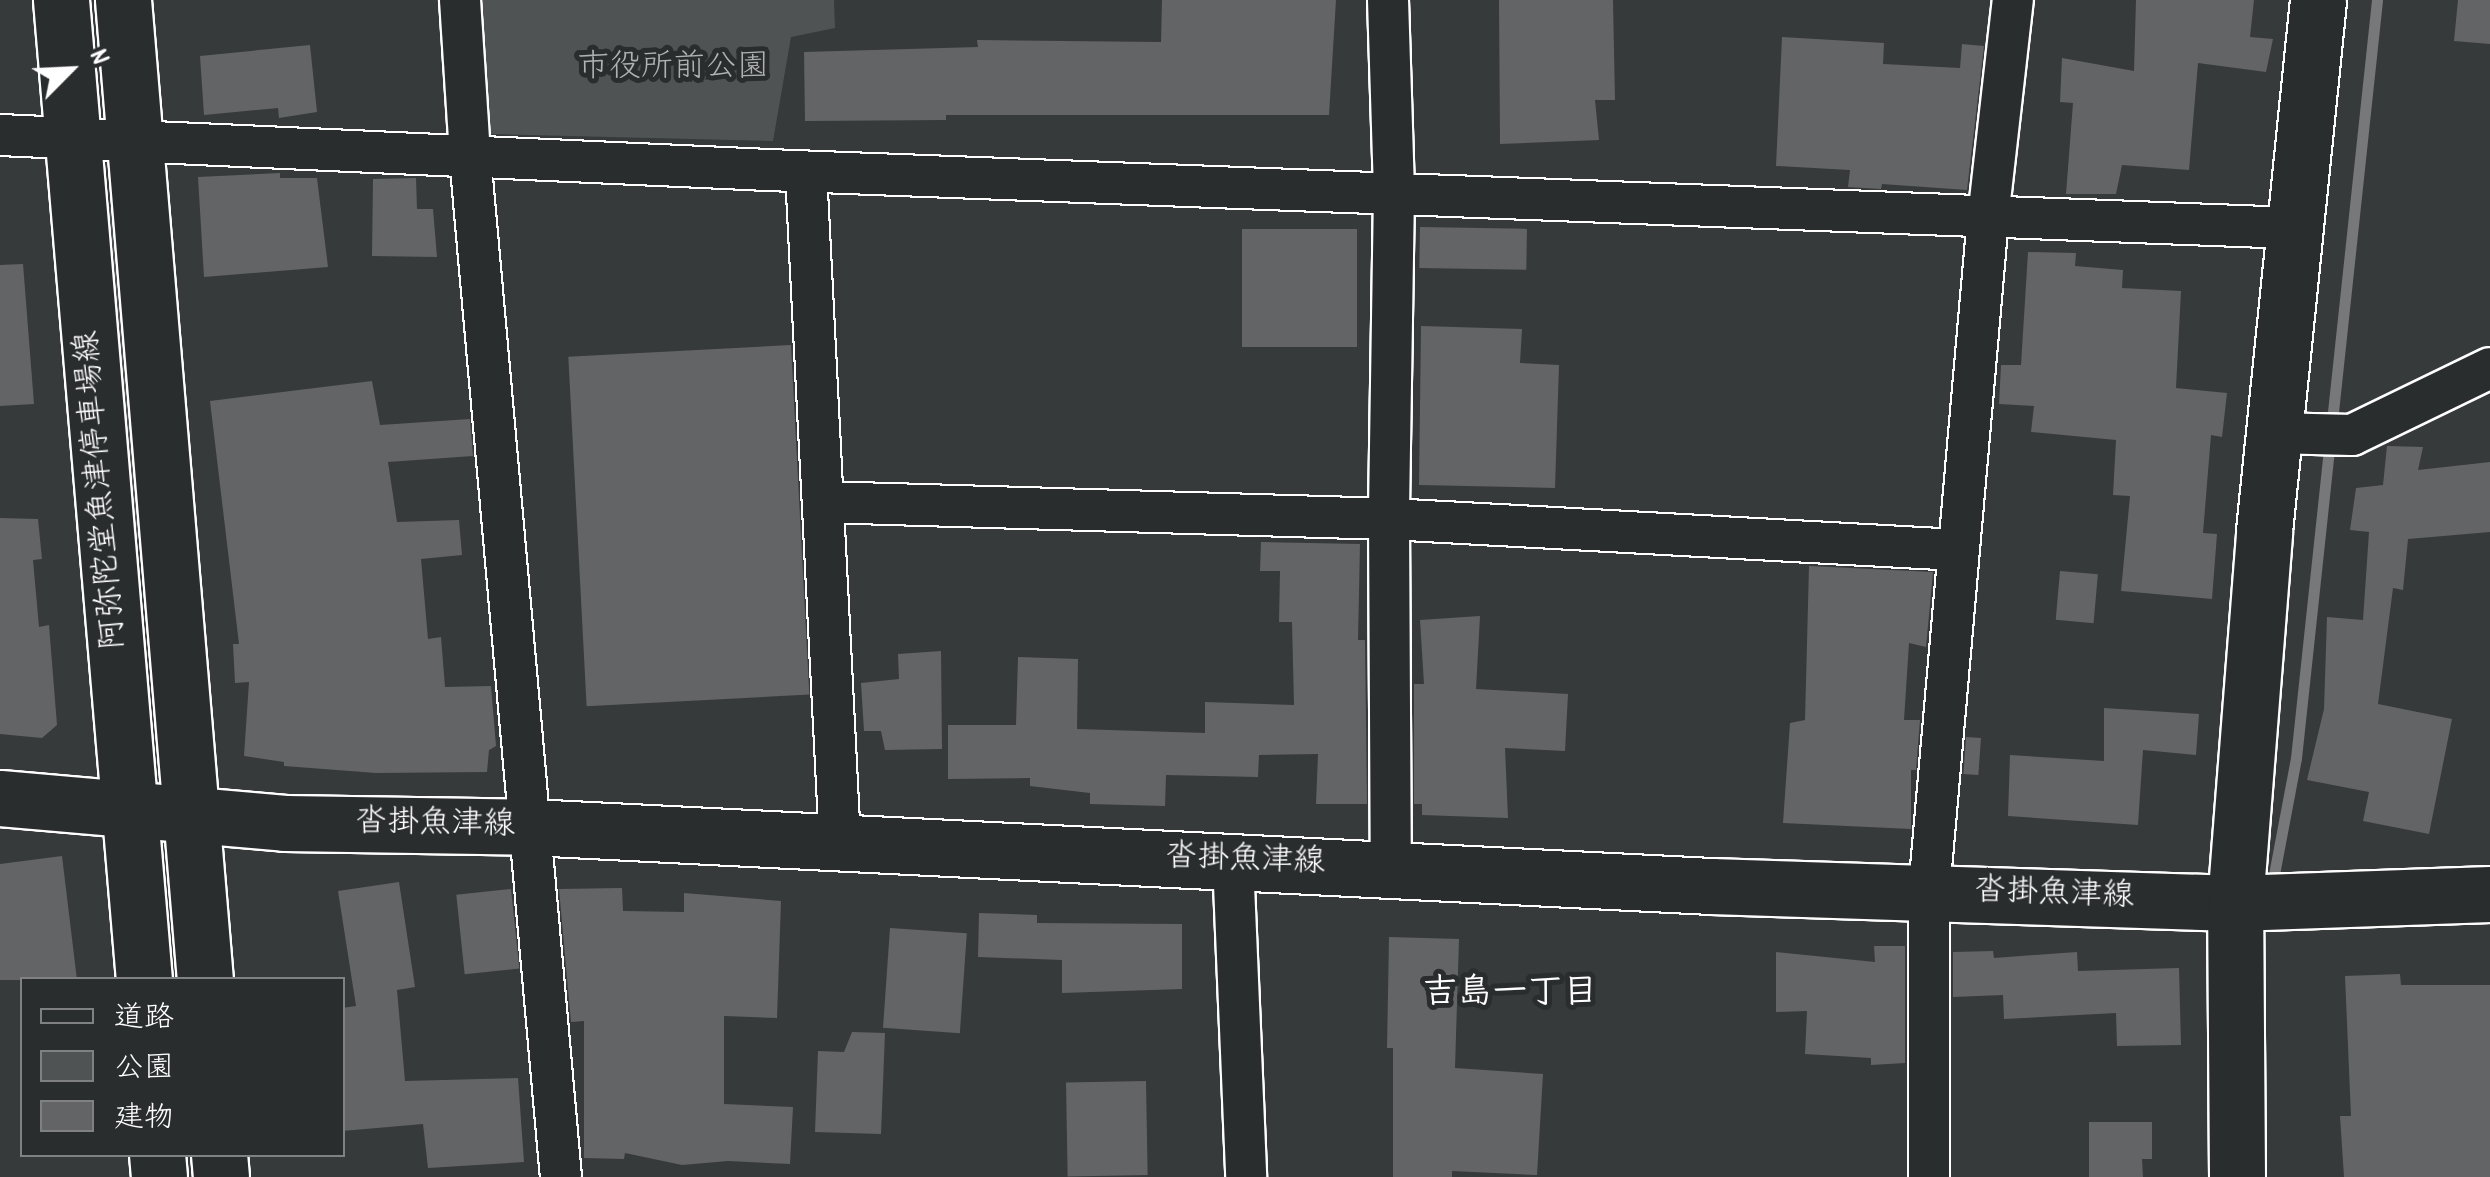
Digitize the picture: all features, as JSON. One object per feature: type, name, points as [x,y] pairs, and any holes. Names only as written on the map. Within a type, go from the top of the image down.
[{"type":"main road","name":"阿弥陀堂魚津停車場線","points":[[61,0],[144,977]]},
{"type":"main road","name":"阿弥陀堂魚津停車場線","points":[[123,0],[205,977]]},
{"type":"main road","points":[[2237,1177],[2235,903],[2273,432],[2318,0]]},
{"type":"main road","name":"沓掛魚津線","points":[[0,798],[284,823],[530,827],[1711,886],[2235,903],[2490,894]]},
{"type":"street","points":[[460,0],[470,156],[561,1177]]},
{"type":"street","points":[[1388,0],[1394,192],[1389,518],[1391,868]]},
{"type":"street","points":[[1929,1177],[1929,891],[1988,218],[2014,0]]},
{"type":"street","points":[[0,135],[806,172],[2294,228]]},
{"type":"street","points":[[806,172],[840,844]]},
{"type":"street","points":[[2273,432],[2352,435],[2490,368]]},
{"type":"street","points":[[823,502],[1389,518],[1958,550]]},
{"type":"street","points":[[1232,862],[1246,1177]]},
{"type":"green space","name":"市役所前公園","points":[[481,0],[834,0],[835,28],[791,37],[773,141],[489,134]]},
{"type":"green space","points":[[119,206],[145,515],[133,555],[96,208]]},
{"type":"building","points":[[1162,0],[1336,0],[1329,115],[946,115],[946,120],[805,121],[804,52],[978,47],[977,40],[1161,42]]},
{"type":"building","points":[[1499,0],[1613,0],[1615,100],[1595,100],[1599,140],[1500,144]]},
{"type":"building","points":[[2136,0],[2254,0],[2250,37],[2273,39],[2266,72],[2198,63],[2189,170],[2122,165],[2116,194],[2066,194],[2073,103],[2060,102],[2062,58],[2134,71]]},
{"type":"building","points":[[2458,0],[2490,0],[2490,44],[2454,41]]},
{"type":"building","points":[[1782,37],[1884,43],[1883,64],[1960,68],[1962,44],[1984,46],[1967,190],[1882,184],[1881,189],[1848,187],[1850,170],[1776,166]]},
{"type":"building","points":[[310,45],[317,112],[279,118],[278,108],[204,115],[200,56]]},
{"type":"building","points":[[280,173],[280,178],[317,178],[328,267],[204,277],[198,177]]},
{"type":"building","points":[[416,178],[417,209],[433,209],[437,257],[372,256],[373,179]]},
{"type":"building","points":[[1420,227],[1527,229],[1526,270],[1419,268]]},
{"type":"building","points":[[1242,229],[1357,229],[1357,347],[1242,347]]},
{"type":"building","points":[[2028,252],[2076,253],[2075,266],[2123,270],[2122,288],[2181,291],[2176,388],[2227,393],[2222,437],[2211,435],[2203,533],[2217,534],[2212,599],[2121,591],[2130,496],[2113,495],[2116,440],[2031,432],[2034,406],[1999,404],[2001,365],[2021,365]]},
{"type":"building","points":[[23,264],[34,404],[0,406],[0,265]]},
{"type":"building","points":[[1421,326],[1522,329],[1520,363],[1559,365],[1555,488],[1419,485]]},
{"type":"building","points":[[791,345],[809,695],[587,706],[568,357]]},
{"type":"building","points":[[372,381],[380,425],[470,419],[473,456],[388,462],[397,522],[459,520],[462,555],[421,559],[428,639],[441,637],[445,687],[491,686],[496,746],[489,750],[487,772],[376,773],[284,766],[284,762],[244,756],[249,682],[235,683],[233,644],[239,644],[210,401]]},
{"type":"building","points":[[2387,446],[2423,447],[2418,470],[2490,462],[2490,532],[2408,539],[2403,590],[2393,588],[2378,704],[2452,719],[2429,834],[2363,821],[2369,792],[2307,780],[2324,709],[2327,617],[2363,620],[2369,532],[2350,530],[2356,488],[2383,485]]},
{"type":"building","points":[[0,518],[38,519],[42,559],[33,560],[39,627],[49,625],[57,725],[42,738],[0,734]]},
{"type":"building","points":[[1261,542],[1360,544],[1358,640],[1365,640],[1367,804],[1316,804],[1318,754],[1259,755],[1258,777],[1166,775],[1165,806],[1090,804],[1090,793],[1030,786],[1030,778],[948,779],[948,725],[1016,725],[1018,657],[1078,659],[1077,729],[1205,733],[1205,702],[1294,705],[1292,622],[1279,622],[1280,571],[1260,571]]},
{"type":"building","points":[[1809,566],[1933,572],[1926,647],[1909,643],[1904,720],[1920,720],[1916,770],[1911,770],[1911,829],[1783,823],[1790,723],[1805,720]]},
{"type":"building","points":[[2060,571],[2098,574],[2094,623],[2056,620]]},
{"type":"building","points":[[1480,616],[1476,689],[1568,694],[1565,751],[1505,748],[1508,818],[1422,815],[1422,804],[1414,804],[1414,684],[1424,684],[1420,620]]},
{"type":"building","points":[[941,651],[942,749],[885,750],[881,731],[864,731],[861,683],[899,679],[898,654]]},
{"type":"building","points":[[2104,708],[2199,714],[2196,755],[2143,750],[2138,825],[2008,816],[2010,755],[2104,761]]},
{"type":"building","points":[[1966,737],[1981,738],[1978,775],[1963,774]]},
{"type":"building","points":[[62,856],[77,977],[0,980],[0,864]]},
{"type":"building","points":[[399,882],[415,987],[397,990],[405,1081],[518,1078],[524,1162],[428,1168],[423,1124],[345,1131],[345,1008],[356,1006],[338,891]]},
{"type":"building","points":[[622,888],[623,911],[684,912],[684,893],[781,901],[777,1018],[724,1016],[724,1104],[793,1107],[790,1164],[728,1161],[682,1165],[625,1153],[624,1159],[584,1158],[584,1021],[571,1022],[559,889]]},
{"type":"building","points":[[511,889],[519,969],[465,974],[456,895]]},
{"type":"building","points":[[979,913],[1037,915],[1037,923],[1182,924],[1182,989],[1062,993],[1062,960],[978,957]]},
{"type":"building","points":[[890,928],[967,933],[960,1033],[883,1028]]},
{"type":"building","points":[[1389,937],[1459,939],[1455,1068],[1543,1074],[1537,1175],[1452,1171],[1452,1177],[1393,1177],[1393,1048],[1387,1048]]},
{"type":"building","points":[[1874,946],[1905,946],[1905,1063],[1871,1065],[1871,1058],[1805,1054],[1807,1011],[1776,1012],[1776,952],[1875,962]]},
{"type":"building","points":[[1993,951],[1994,958],[2077,952],[2078,971],[2179,968],[2181,1045],[2117,1046],[2116,1013],[2004,1019],[2003,995],[1953,997],[1953,952]]},
{"type":"building","points":[[2400,974],[2401,985],[2490,985],[2490,1177],[2344,1177],[2340,1116],[2351,1116],[2345,976]]},
{"type":"building","points":[[852,1032],[885,1033],[881,1134],[815,1132],[818,1051],[844,1052]]},
{"type":"building","points":[[1146,1081],[1148,1175],[1068,1176],[1066,1082]]},
{"type":"building","points":[[2089,1122],[2152,1122],[2152,1159],[2142,1159],[2143,1177],[2089,1177]]},
{"type":"waterway","points":[[2272,885],[2296,758],[2377,0]]},
{"type":"district","name":"吉島一丁目","points":[[1510,995]]}]
